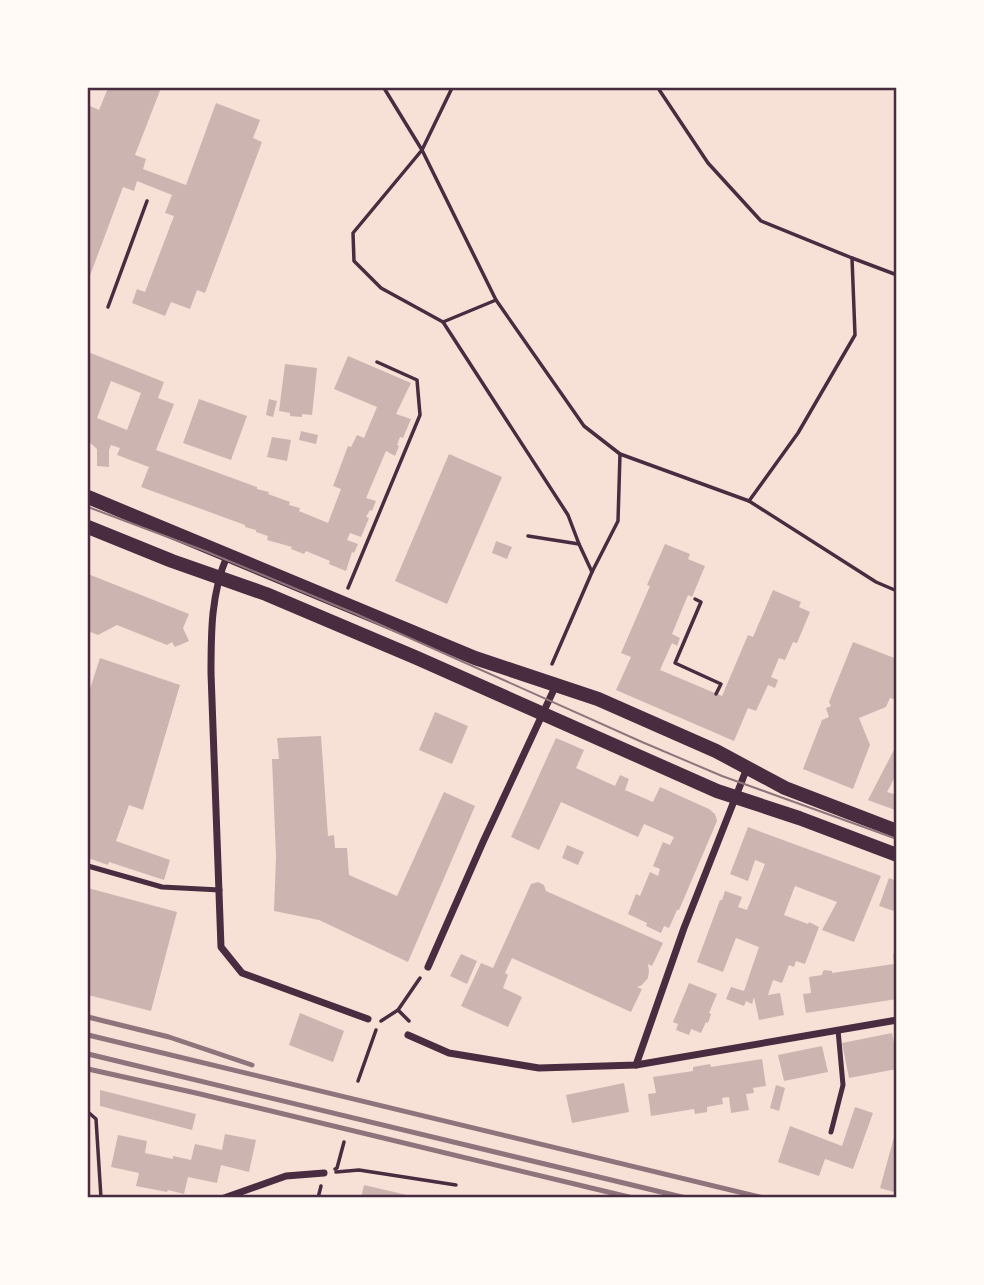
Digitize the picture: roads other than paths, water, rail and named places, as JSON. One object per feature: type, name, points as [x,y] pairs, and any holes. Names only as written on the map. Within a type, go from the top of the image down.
[{"type":"main road","points":[[88,497],[475,658],[598,699],[716,751],[807,797],[897,831]]},
{"type":"main road","points":[[88,527],[266,594],[678,774],[897,855]]},
{"type":"street","points":[[228,555],[219,578],[212,610],[211,673],[221,947],[242,973],[368,1019]]},
{"type":"street","points":[[428,967],[556,685]]},
{"type":"street","points":[[636,1065],[684,928],[747,768]]},
{"type":"street","points":[[408,1035],[449,1053],[539,1068],[636,1065],[897,1020]]},
{"type":"street","points":[[224,1198],[286,1176],[324,1173]]},
{"type":"lane","points":[[88,866],[162,887],[220,890]]},
{"type":"lane","points":[[831,1132],[843,1085],[838,1030]]},
{"type":"tram line","points":[[88,507],[205,551],[356,614],[722,776],[897,839]]},
{"type":"railway","points":[[88,1017],[169,1037],[252,1065]]},
{"type":"railway","points":[[88,1035],[764,1198]]},
{"type":"railway","points":[[88,1054],[686,1198]]},
{"type":"railway","points":[[88,1069],[633,1198]]}]
